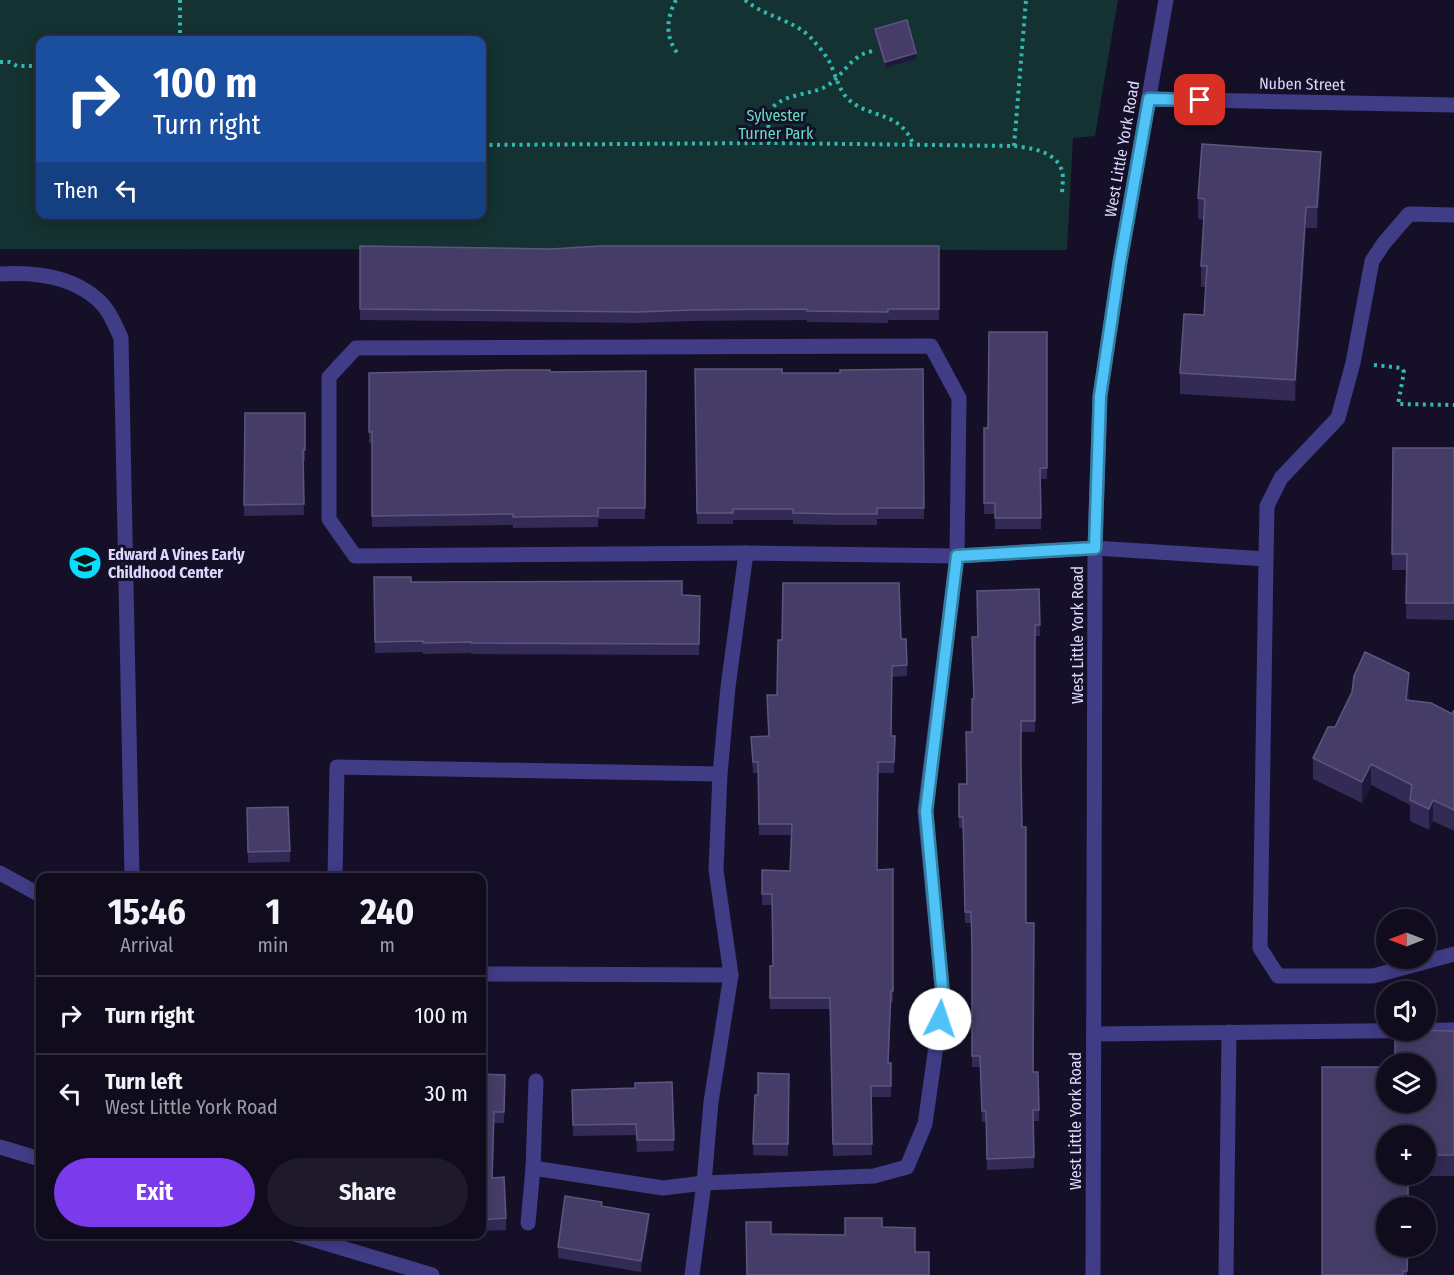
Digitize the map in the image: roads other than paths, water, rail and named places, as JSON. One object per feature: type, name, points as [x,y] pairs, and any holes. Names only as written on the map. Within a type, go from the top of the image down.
[{"type":"street","name":"West Little York Road","points":[[1093,1275],[1095,548],[1100,396],[1120,262],[1166,0]]},
{"type":"street","name":"Nuben Street","points":[[1149,99],[1454,105]]},
{"type":"street","points":[[1454,215],[1409,214],[1372,261],[1353,363],[1338,418],[1281,478],[1267,506],[1260,948],[1278,976],[1373,976],[1454,954]]},
{"type":"street","points":[[0,274],[41,274],[74,284],[97,298],[110,315],[121,338],[132,873]]},
{"type":"street","points":[[533,1168],[663,1188],[704,1183],[874,1176],[907,1167],[926,1124],[943,998],[926,811],[957,556],[959,398],[931,346],[356,348],[328,377],[329,519],[355,556],[746,553],[957,556],[1095,548],[1266,559]]},
{"type":"street","points":[[692,1275],[704,1183],[711,1102],[731,975],[716,870],[720,774],[728,687],[746,553]]},
{"type":"street","points":[[335,873],[337,767],[720,774]]},
{"type":"street","points":[[0,873],[36,893]]},
{"type":"street","points":[[486,974],[731,975]]},
{"type":"street","points":[[1094,1034],[1454,1030]]},
{"type":"street","points":[[1226,1275],[1229,1032]]},
{"type":"street","points":[[528,1223],[533,1168],[536,1081]]},
{"type":"street","points":[[0,1147],[36,1158]]},
{"type":"street","points":[[312,1239],[432,1275]]},
{"type":"place","name":"Edward A Vines Early Childhood Center","points":[[85,563]]},
{"type":"park label","name":"Sylvester Turner Park","points":[[776,124]]}]
